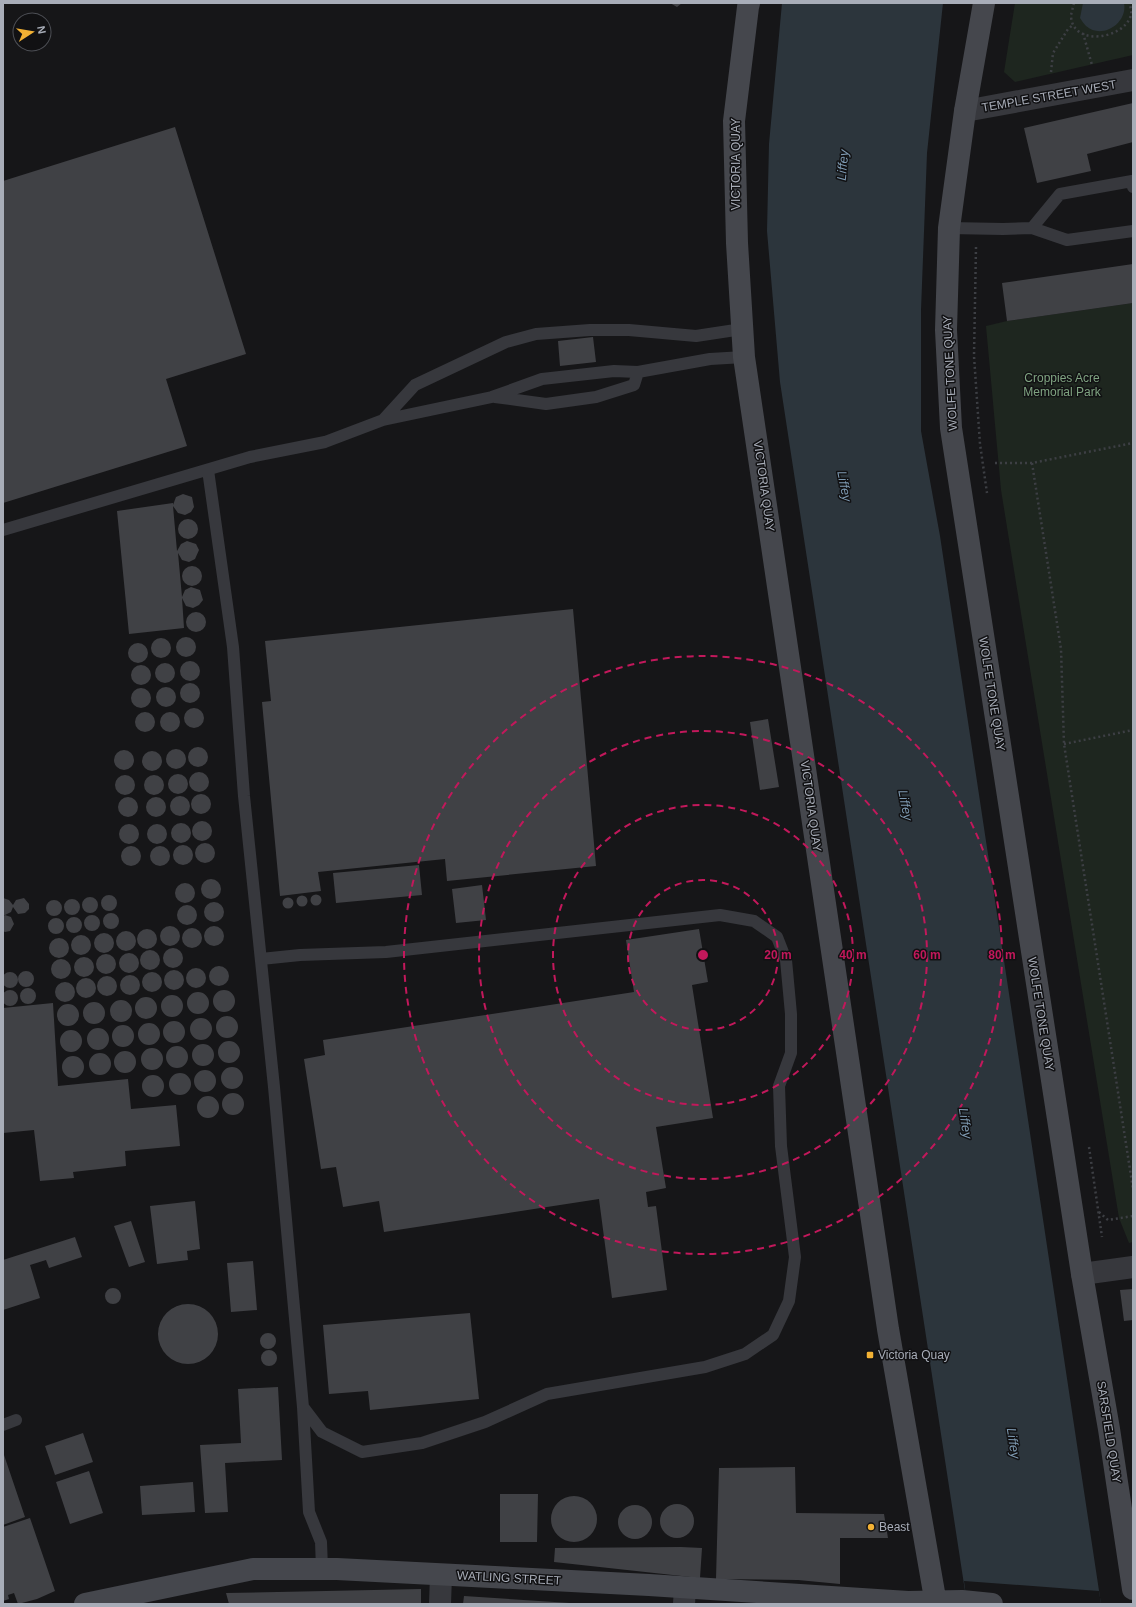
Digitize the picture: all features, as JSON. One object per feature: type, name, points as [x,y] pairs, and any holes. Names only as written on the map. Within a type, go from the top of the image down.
[{"type":"main road","name":"WOLFE TONE QUAY","points":[[984,3],[965,111],[949,228],[946,330],[952,428],[1082,1274]]},
{"type":"main road","name":"VICTORIA QUAY","points":[[748,4],[734,121],[737,243],[744,357],[888,1329],[936,1603]]},
{"type":"main road","name":"SARSFIELD QUAY","points":[[1082,1274],[1109,1428],[1133,1589]]},
{"type":"main road","name":"WATLING STREET","points":[[85,1604],[253,1569],[322,1568],[441,1575],[487,1576],[685,1596],[936,1603],[962,1601],[992,1604]]},
{"type":"street","name":"TEMPLE STREET WEST","points":[[965,111],[1133,80]]},
{"type":"street","points":[[1082,1274],[1133,1267]]},
{"type":"street","points":[[440,1604],[441,1575]]},
{"type":"lane","points":[[1032,228],[1060,194],[1132,181],[1133,187]]},
{"type":"lane","points":[[949,228],[1032,228],[1067,240],[1133,231]]},
{"type":"lane","points":[[383,420],[415,385],[506,342],[536,334],[590,330],[614,330],[696,336],[742,329]]},
{"type":"lane","points":[[3,530],[107,498],[208,470],[250,456],[325,442],[383,420],[492,397],[542,380],[614,371],[638,372],[710,359],[744,357]]},
{"type":"lane","points":[[492,397],[546,404],[596,397],[634,385],[638,372]]},
{"type":"lane","points":[[208,470],[233,648],[244,796],[274,1080],[303,1406],[309,1512],[322,1542],[322,1568]]},
{"type":"lane","points":[[261,959],[300,955],[386,952],[720,915],[754,921],[777,937],[786,960],[791,1006],[791,1053],[779,1086],[782,1146],[795,1257],[789,1301],[773,1335],[745,1354],[704,1367],[547,1394],[485,1422],[422,1443],[362,1452],[322,1432],[303,1406]]},
{"type":"lane","points":[[3,1425],[16,1420]]},
{"type":"path","points":[[1074,3],[1071,15],[1073,25],[1076,30],[1090,37],[1115,33],[1125,25],[1131,15],[1130,3]]},
{"type":"path","points":[[1051,74],[1053,53],[1068,29],[1073,25]]},
{"type":"path","points":[[1083,34],[1093,69]]},
{"type":"path","name":"WOLFE TONE QUAY","points":[[976,229],[974,356],[980,444],[988,497]]},
{"type":"path","points":[[995,463],[1032,463],[1133,443]]},
{"type":"path","points":[[1032,463],[1061,649],[1064,744],[1133,1189]]},
{"type":"path","points":[[1064,744],[1133,730]]},
{"type":"path","points":[[1088,1142],[1107,1270]]},
{"type":"path","points":[[1099,1212],[1108,1220],[1133,1216]]},
{"type":"green space","points":[[1015,3],[1133,3],[1133,55],[1015,82],[1004,72]]},
{"type":"green space","name":"Croppies Acre Memorial Park","points":[[1133,303],[1133,1242],[1129,1243],[1119,1218],[1001,490],[986,326],[1007,321]]},
{"type":"water","name":"Liffey","points":[[782,3],[943,3],[927,153],[921,310],[921,431],[940,536],[1101,1604],[967,1604],[780,382],[767,231],[769,144]]},
{"type":"water","points":[[1083,3],[1124,3],[1124,10],[1118,23],[1112,27],[1106,30],[1092,30],[1086,26],[1080,18]]},
{"type":"pier","points":[[964,1581],[1099,1591],[1101,1604],[967,1604]]},
{"type":"building","points":[[670,3],[682,3],[677,7]]},
{"type":"building","points":[[1133,103],[1133,142],[1087,154],[1091,171],[1037,183],[1024,128]]},
{"type":"building","points":[[175,127],[246,354],[166,379],[187,446],[3,503],[3,181]]},
{"type":"building","points":[[1133,264],[1133,303],[1007,321],[1002,283]]},
{"type":"building","points":[[593,337],[596,362],[560,366],[558,341]]},
{"type":"building","points":[[183,494],[192,497],[194,507],[191,512],[185,515],[178,513],[173,506],[177,551],[181,544],[187,541],[196,544],[199,550],[195,559],[189,562],[182,560],[178,553],[182,597],[185,590],[191,587],[200,590],[203,600],[199,605],[193,608],[186,606],[182,598],[184,628],[129,634],[117,511],[173,503],[173,505],[176,497]]},
{"type":"building","points":[[184,519],[192,519],[198,525],[198,533],[192,539],[184,539],[178,533],[178,525]]},
{"type":"building","points":[[188,566],[196,566],[202,572],[202,580],[196,586],[188,586],[182,580],[182,572]]},
{"type":"building","points":[[573,609],[596,866],[447,881],[445,859],[318,872],[321,891],[280,896],[262,702],[271,701],[265,641]]},
{"type":"building","points":[[192,612],[200,612],[206,618],[206,626],[200,632],[192,632],[186,626],[186,618]]},
{"type":"building","points":[[182,637],[190,637],[196,643],[196,651],[190,657],[182,657],[176,651],[176,643]]},
{"type":"building","points":[[157,638],[165,638],[171,644],[171,652],[165,658],[157,658],[151,652],[151,644]]},
{"type":"building","points":[[134,643],[142,643],[148,649],[148,657],[142,663],[134,663],[128,657],[128,649]]},
{"type":"building","points":[[186,661],[194,661],[200,667],[200,675],[194,681],[186,681],[180,675],[180,667]]},
{"type":"building","points":[[161,663],[169,663],[175,669],[175,677],[169,683],[161,683],[155,677],[155,669]]},
{"type":"building","points":[[137,665],[145,665],[151,671],[151,679],[145,685],[137,685],[131,679],[131,671]]},
{"type":"building","points":[[186,683],[194,683],[200,689],[200,697],[194,703],[186,703],[180,697],[180,689]]},
{"type":"building","points":[[162,687],[170,687],[176,693],[176,701],[170,707],[162,707],[156,701],[156,693]]},
{"type":"building","points":[[137,688],[145,688],[151,694],[151,702],[145,708],[137,708],[131,702],[131,694]]},
{"type":"building","points":[[190,708],[198,708],[204,714],[204,722],[198,728],[190,728],[184,722],[184,714]]},
{"type":"building","points":[[141,712],[149,712],[155,718],[155,726],[149,732],[141,732],[135,726],[135,718]]},
{"type":"building","points":[[166,712],[174,712],[180,718],[180,726],[174,732],[166,732],[160,726],[160,718]]},
{"type":"building","points":[[768,719],[779,787],[760,790],[750,722]]},
{"type":"building","points":[[194,747],[202,747],[208,753],[208,761],[202,767],[194,767],[188,761],[188,753]]},
{"type":"building","points":[[172,749],[180,749],[186,755],[186,763],[180,769],[172,769],[166,763],[166,755]]},
{"type":"building","points":[[120,750],[128,750],[134,756],[134,764],[128,770],[120,770],[114,764],[114,756]]},
{"type":"building","points":[[148,751],[156,751],[162,757],[162,765],[156,771],[148,771],[142,765],[142,757]]},
{"type":"building","points":[[195,772],[203,772],[209,778],[209,786],[203,792],[195,792],[189,786],[189,778]]},
{"type":"building","points":[[174,774],[182,774],[188,780],[188,788],[182,794],[174,794],[168,788],[168,780]]},
{"type":"building","points":[[121,775],[129,775],[135,781],[135,789],[129,795],[121,795],[115,789],[115,781]]},
{"type":"building","points":[[150,775],[158,775],[164,781],[164,789],[158,795],[150,795],[144,789],[144,781]]},
{"type":"building","points":[[197,794],[205,794],[211,800],[211,808],[205,814],[197,814],[191,808],[191,800]]},
{"type":"building","points":[[176,796],[184,796],[190,802],[190,810],[184,816],[176,816],[170,810],[170,802]]},
{"type":"building","points":[[124,797],[132,797],[138,803],[138,811],[132,817],[124,817],[118,811],[118,803]]},
{"type":"building","points":[[152,797],[160,797],[166,803],[166,811],[160,817],[152,817],[146,811],[146,803]]},
{"type":"building","points":[[198,821],[206,821],[212,827],[212,835],[206,841],[198,841],[192,835],[192,827]]},
{"type":"building","points":[[177,823],[185,823],[191,829],[191,837],[185,843],[177,843],[171,837],[171,829]]},
{"type":"building","points":[[125,824],[133,824],[139,830],[139,838],[133,844],[125,844],[119,838],[119,830]]},
{"type":"building","points":[[153,824],[161,824],[167,830],[167,838],[161,844],[153,844],[147,838],[147,830]]},
{"type":"building","points":[[201,843],[209,843],[215,849],[215,857],[209,863],[201,863],[195,857],[195,849]]},
{"type":"building","points":[[179,845],[187,845],[193,851],[193,859],[187,865],[179,865],[173,859],[173,851]]},
{"type":"building","points":[[127,846],[135,846],[141,852],[141,860],[135,866],[127,866],[121,860],[121,852]]},
{"type":"building","points":[[156,846],[164,846],[170,852],[170,860],[164,866],[156,866],[150,860],[150,852]]},
{"type":"building","points":[[419,865],[422,895],[336,903],[333,873]]},
{"type":"building","points":[[207,879],[215,879],[221,885],[221,893],[215,899],[207,899],[201,893],[201,885]]},
{"type":"building","points":[[181,883],[189,883],[195,889],[195,897],[189,903],[181,903],[175,897],[175,889]]},
{"type":"building","points":[[482,885],[486,920],[456,923],[452,889]]},
{"type":"building","points":[[316,894],[320,896],[322,900],[320,904],[316,906],[312,904],[310,900],[312,896]]},
{"type":"building","points":[[106,895],[112,895],[117,900],[115,909],[112,911],[106,911],[101,906],[101,900]]},
{"type":"building","points":[[302,895],[306,897],[308,901],[306,905],[302,907],[298,905],[296,901],[298,897]]},
{"type":"building","points":[[87,897],[93,897],[98,902],[96,911],[93,913],[87,913],[82,908],[82,902]]},
{"type":"building","points":[[288,897],[292,899],[294,903],[292,907],[288,909],[284,907],[282,903],[284,899]]},
{"type":"building","points":[[3,898],[9,900],[13,905],[16,900],[24,898],[29,904],[29,909],[25,913],[18,914],[13,907],[11,912],[3,915]]},
{"type":"building","points":[[69,899],[75,899],[80,904],[78,913],[75,915],[69,915],[64,910],[64,904]]},
{"type":"building","points":[[51,900],[57,900],[62,905],[60,914],[57,916],[51,916],[46,911],[46,905]]},
{"type":"building","points":[[210,902],[218,902],[224,908],[224,916],[218,922],[210,922],[204,916],[204,908]]},
{"type":"building","points":[[183,905],[191,905],[197,911],[197,919],[191,925],[183,925],[177,919],[177,911]]},
{"type":"building","points":[[108,913],[114,913],[119,918],[117,927],[114,929],[108,929],[103,924],[103,918]]},
{"type":"building","points":[[5,915],[11,917],[14,924],[10,931],[5,932],[3,931],[3,916]]},
{"type":"building","points":[[89,915],[95,915],[100,920],[98,929],[95,931],[89,931],[84,926],[84,920]]},
{"type":"building","points":[[71,917],[77,917],[82,922],[80,931],[77,933],[71,933],[66,928],[66,922]]},
{"type":"building","points":[[53,918],[59,918],[64,923],[62,932],[59,934],[53,934],[48,929],[48,923]]},
{"type":"building","points":[[166,926],[174,926],[180,932],[180,940],[174,946],[166,946],[160,940],[160,932]]},
{"type":"building","points":[[210,926],[218,926],[224,932],[224,940],[218,946],[210,946],[204,940],[204,932]]},
{"type":"building","points":[[188,928],[196,928],[202,934],[202,942],[196,948],[188,948],[182,942],[182,934]]},
{"type":"building","points":[[143,929],[151,929],[157,935],[157,943],[151,949],[143,949],[137,943],[137,935]]},
{"type":"building","points":[[699,929],[708,982],[692,985],[713,1118],[656,1127],[666,1188],[646,1192],[648,1207],[656,1206],[667,1290],[612,1298],[599,1199],[384,1232],[379,1201],[343,1207],[336,1167],[321,1169],[304,1059],[325,1055],[323,1040],[634,992],[626,940]]},
{"type":"building","points":[[122,931],[130,931],[136,937],[136,945],[130,951],[122,951],[116,945],[116,937]]},
{"type":"building","points":[[100,933],[108,933],[114,939],[114,947],[108,953],[100,953],[94,947],[94,939]]},
{"type":"building","points":[[77,935],[85,935],[91,941],[91,949],[85,955],[77,955],[71,949],[71,941]]},
{"type":"building","points":[[55,938],[63,938],[69,944],[69,952],[63,958],[55,958],[49,952],[49,944]]},
{"type":"building","points":[[169,948],[177,948],[183,954],[183,962],[177,968],[169,968],[163,962],[163,954]]},
{"type":"building","points":[[146,950],[154,950],[160,956],[160,964],[154,970],[146,970],[140,964],[140,956]]},
{"type":"building","points":[[125,953],[133,953],[139,959],[139,967],[133,973],[125,973],[119,967],[119,959]]},
{"type":"building","points":[[102,954],[110,954],[116,960],[116,968],[110,974],[102,974],[96,968],[96,960]]},
{"type":"building","points":[[80,957],[88,957],[94,963],[94,971],[88,977],[80,977],[74,971],[74,963]]},
{"type":"building","points":[[57,959],[65,959],[71,965],[71,973],[65,979],[57,979],[51,973],[51,965]]},
{"type":"building","points":[[215,966],[223,966],[229,972],[229,980],[223,986],[215,986],[209,980],[209,972]]},
{"type":"building","points":[[192,968],[200,968],[206,974],[206,982],[200,988],[192,988],[186,982],[186,974]]},
{"type":"building","points":[[170,970],[178,970],[184,976],[184,984],[178,990],[170,990],[164,984],[164,976]]},
{"type":"building","points":[[23,971],[29,971],[34,976],[32,985],[29,987],[23,987],[18,982],[18,976]]},
{"type":"building","points":[[10,972],[16,974],[18,980],[16,986],[10,988],[4,986],[2,980],[4,974]]},
{"type":"building","points":[[148,972],[156,972],[162,978],[162,986],[156,992],[148,992],[142,986],[142,978]]},
{"type":"building","points":[[126,975],[134,975],[140,981],[140,989],[134,995],[126,995],[120,989],[120,981]]},
{"type":"building","points":[[103,976],[111,976],[117,982],[117,990],[111,996],[103,996],[97,990],[97,982]]},
{"type":"building","points":[[82,978],[90,978],[96,984],[96,992],[90,998],[82,998],[76,992],[76,984]]},
{"type":"building","points":[[61,982],[69,982],[75,988],[75,996],[69,1002],[61,1002],[55,996],[55,988]]},
{"type":"building","points":[[25,988],[31,988],[36,993],[34,1002],[31,1004],[25,1004],[20,999],[20,993]]},
{"type":"building","points":[[7,990],[13,990],[18,995],[16,1004],[13,1006],[7,1006],[2,1001],[2,995]]},
{"type":"building","points":[[220,990],[228,990],[235,997],[235,1005],[228,1012],[220,1012],[213,1005],[213,997]]},
{"type":"building","points":[[194,992],[202,992],[209,999],[209,1007],[202,1014],[194,1014],[187,1007],[187,999]]},
{"type":"building","points":[[168,995],[176,995],[183,1002],[183,1010],[176,1017],[168,1017],[161,1010],[161,1002]]},
{"type":"building","points":[[142,997],[150,997],[157,1004],[157,1012],[150,1019],[142,1019],[135,1012],[135,1004]]},
{"type":"building","points":[[117,1000],[125,1000],[132,1007],[132,1015],[125,1022],[117,1022],[110,1015],[110,1007]]},
{"type":"building","points":[[90,1002],[98,1002],[105,1009],[105,1017],[98,1024],[90,1024],[83,1017],[83,1009]]},
{"type":"building","points":[[53,1003],[58,1086],[128,1079],[131,1109],[176,1105],[180,1146],[125,1151],[126,1166],[73,1172],[74,1178],[40,1181],[34,1130],[3,1133],[3,1008]]},
{"type":"building","points":[[64,1004],[72,1004],[79,1011],[79,1019],[72,1026],[64,1026],[57,1019],[57,1011]]},
{"type":"building","points":[[223,1016],[231,1016],[238,1023],[238,1031],[231,1038],[223,1038],[216,1031],[216,1023]]},
{"type":"building","points":[[197,1018],[205,1018],[212,1025],[212,1033],[205,1040],[197,1040],[190,1033],[190,1025]]},
{"type":"building","points":[[170,1021],[178,1021],[185,1028],[185,1036],[178,1043],[170,1043],[163,1036],[163,1028]]},
{"type":"building","points":[[145,1023],[153,1023],[160,1030],[160,1038],[153,1045],[145,1045],[138,1038],[138,1030]]},
{"type":"building","points":[[119,1025],[127,1025],[134,1032],[134,1040],[127,1047],[119,1047],[112,1040],[112,1032]]},
{"type":"building","points":[[94,1028],[102,1028],[109,1035],[109,1043],[102,1050],[94,1050],[87,1043],[87,1035]]},
{"type":"building","points":[[67,1030],[75,1030],[82,1037],[82,1045],[75,1052],[67,1052],[60,1045],[60,1037]]},
{"type":"building","points":[[225,1041],[233,1041],[240,1048],[240,1056],[233,1063],[225,1063],[218,1056],[218,1048]]},
{"type":"building","points":[[199,1044],[207,1044],[214,1051],[214,1059],[207,1066],[199,1066],[192,1059],[192,1051]]},
{"type":"building","points":[[173,1046],[181,1046],[188,1053],[188,1061],[181,1068],[173,1068],[166,1061],[166,1053]]},
{"type":"building","points":[[148,1048],[156,1048],[163,1055],[163,1063],[156,1070],[148,1070],[141,1063],[141,1055]]},
{"type":"building","points":[[121,1051],[129,1051],[136,1058],[136,1066],[129,1073],[121,1073],[114,1066],[114,1058]]},
{"type":"building","points":[[96,1053],[104,1053],[111,1060],[111,1068],[104,1075],[96,1075],[89,1068],[89,1060]]},
{"type":"building","points":[[69,1056],[77,1056],[84,1063],[84,1071],[77,1078],[69,1078],[62,1071],[62,1063]]},
{"type":"building","points":[[228,1067],[236,1067],[243,1074],[243,1082],[236,1089],[228,1089],[221,1082],[221,1074]]},
{"type":"building","points":[[201,1070],[209,1070],[216,1077],[216,1085],[209,1092],[201,1092],[194,1085],[194,1077]]},
{"type":"building","points":[[176,1073],[184,1073],[191,1080],[191,1088],[184,1095],[176,1095],[169,1088],[169,1080]]},
{"type":"building","points":[[149,1075],[157,1075],[164,1082],[164,1090],[157,1097],[149,1097],[142,1090],[142,1082]]},
{"type":"building","points":[[229,1093],[237,1093],[244,1100],[244,1108],[237,1115],[229,1115],[222,1108],[222,1100]]},
{"type":"building","points":[[204,1096],[212,1096],[219,1103],[219,1111],[212,1118],[204,1118],[197,1111],[197,1103]]},
{"type":"building","points":[[195,1201],[200,1249],[187,1251],[188,1260],[157,1264],[150,1206]]},
{"type":"building","points":[[131,1221],[145,1262],[129,1267],[114,1226]]},
{"type":"building","points":[[75,1237],[82,1257],[49,1268],[46,1260],[30,1265],[40,1298],[3,1310],[3,1260]]},
{"type":"building","points":[[253,1261],[257,1310],[231,1312],[227,1263]]},
{"type":"building","points":[[110,1288],[116,1288],[121,1293],[119,1302],[116,1304],[110,1304],[105,1299],[105,1293]]},
{"type":"building","points":[[1133,1289],[1133,1320],[1124,1321],[1120,1290]]},
{"type":"building","points":[[188,1304],[204,1309],[209,1313],[213,1318],[218,1334],[213,1350],[209,1355],[204,1359],[188,1364],[172,1359],[167,1355],[163,1350],[158,1334],[163,1318],[167,1313],[172,1309]]},
{"type":"building","points":[[470,1313],[479,1399],[370,1410],[368,1391],[329,1394],[323,1325]]},
{"type":"building","points":[[265,1333],[271,1333],[276,1338],[274,1347],[271,1349],[265,1349],[260,1344],[260,1338]]},
{"type":"building","points":[[266,1350],[272,1350],[277,1355],[275,1364],[272,1366],[266,1366],[261,1361],[261,1355]]},
{"type":"building","points":[[278,1387],[282,1460],[225,1463],[228,1512],[205,1513],[200,1445],[241,1443],[238,1389]]},
{"type":"building","points":[[83,1433],[93,1462],[55,1475],[45,1446]]},
{"type":"building","points":[[3,1452],[25,1517],[3,1525]]},
{"type":"building","points":[[795,1467],[796,1513],[884,1514],[888,1538],[840,1538],[840,1584],[798,1580],[716,1579],[719,1468]]},
{"type":"building","points":[[89,1471],[103,1513],[70,1524],[56,1482]]},
{"type":"building","points":[[193,1482],[195,1512],[142,1515],[140,1486]]},
{"type":"building","points":[[500,1494],[538,1494],[537,1542],[500,1542]]},
{"type":"building","points":[[574,1496],[587,1500],[593,1506],[597,1519],[593,1532],[587,1538],[574,1542],[561,1538],[555,1532],[551,1519],[555,1506],[561,1500]]},
{"type":"building","points":[[674,1504],[680,1504],[684,1505],[691,1511],[694,1521],[693,1528],[687,1535],[680,1538],[674,1538],[670,1537],[663,1531],[660,1524],[660,1518],[661,1514],[667,1507]]},
{"type":"building","points":[[632,1505],[638,1505],[642,1506],[649,1512],[652,1522],[651,1529],[645,1536],[638,1539],[632,1539],[628,1538],[621,1532],[618,1525],[618,1519],[619,1515],[625,1508]]},
{"type":"building","points":[[30,1518],[55,1591],[37,1599],[18,1604],[14,1593],[8,1595],[9,1599],[3,1601],[3,1527]]},
{"type":"building","points":[[555,1548],[702,1548],[700,1578],[554,1562]]},
{"type":"building","points":[[421,1589],[421,1604],[229,1604],[226,1593]]},
{"type":"building","points":[[464,1596],[570,1603],[570,1604],[463,1604]]},
{"type":"place","name":"Victoria Quay","points":[[870,1355]]},
{"type":"place","name":"Beast","points":[[871,1527]]}]
